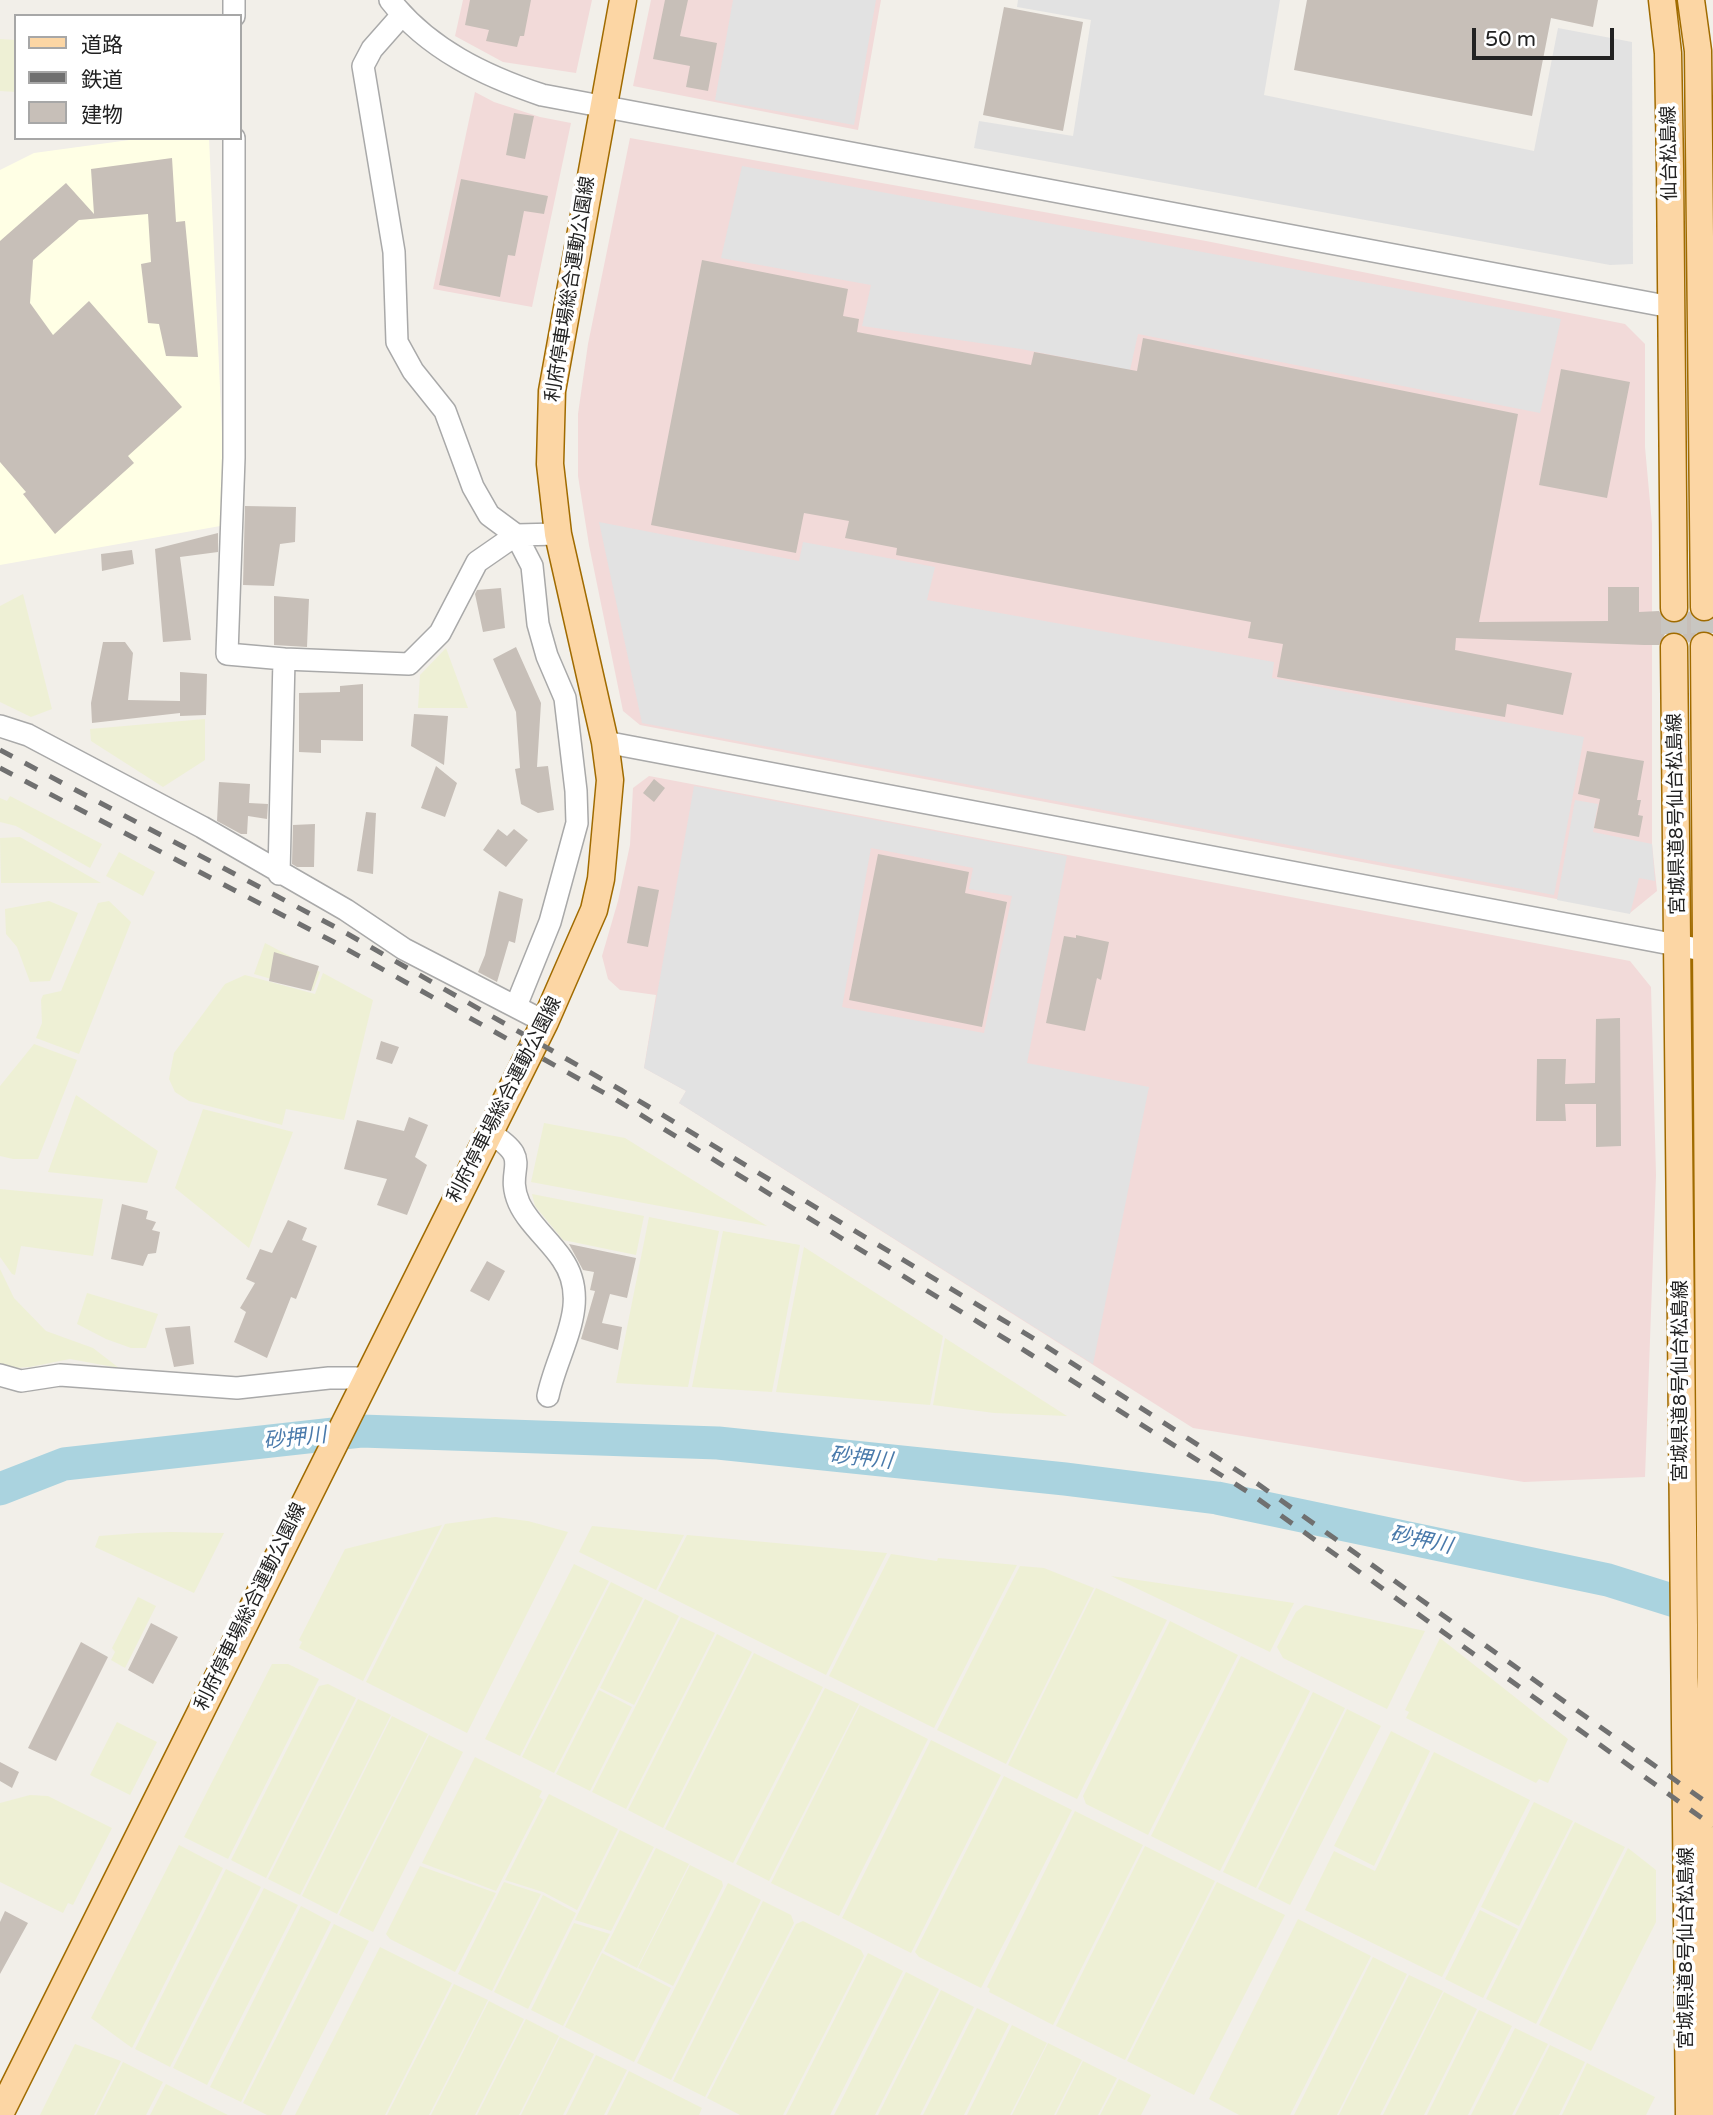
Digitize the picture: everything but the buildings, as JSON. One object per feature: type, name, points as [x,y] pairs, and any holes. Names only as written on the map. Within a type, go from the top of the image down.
[{"type":"main road","name":"利府停車場総合運動公園線","points":[[0,2114],[308,1492],[545,1022],[594,910],[601,879],[610,780],[606,742],[558,534],[550,464],[552,391],[623,0]]},
{"type":"main road","name":"仙台松島線","points":[[1662,0],[1668,53],[1671,307]]},
{"type":"main road","name":"仙台松島線","points":[[1691,0],[1698,51],[1707,313]]},
{"type":"main road","points":[[1674,608],[1671,307],[1707,313],[1704,607]]},
{"type":"main road","name":"宮城県道8号仙台松島線","points":[[1704,646],[1710,952],[1711,1677],[1705,1874],[1710,2115]]},
{"type":"main road","name":"宮城県道8号仙台松島線","points":[[1674,647],[1679,946],[1681,1564],[1686,1668],[1689,2115]]},
{"type":"street","points":[[516,1006],[550,922],[577,823],[565,698],[547,656],[538,624],[532,566],[516,535],[489,515],[473,487],[445,411],[413,371],[397,342],[394,252],[363,66],[396,8],[452,55],[480,71],[542,95],[1671,307]]},
{"type":"street","points":[[234,140],[234,458],[226,654],[410,664],[440,633],[456,597],[477,562],[516,535],[558,534]]},
{"type":"street","points":[[279,874],[284,659]]},
{"type":"street","points":[[0,726],[28,735],[190,821],[279,874],[346,909],[404,949],[545,1022]]},
{"type":"street","points":[[606,742],[1710,952]]},
{"type":"street","points":[[488,1132],[510,1145],[516,1157],[519,1204],[571,1273],[575,1309],[548,1396]]},
{"type":"street","points":[[0,1375],[21,1381],[60,1375],[237,1388],[329,1378],[360,1388]]},
{"type":"shaded area","points":[[463,0],[592,0],[576,73],[503,62],[455,36]]},
{"type":"shaded area","points":[[651,0],[881,0],[858,130],[633,86]]},
{"type":"shaded area","points":[[733,0],[876,0],[854,125],[715,100]]},
{"type":"shaded area","points":[[1018,0],[1280,0],[1264,95],[1534,151],[1558,28],[1632,42],[1633,264],[1610,265],[974,148],[979,121],[1073,136],[1091,20],[1017,7]]},
{"type":"shaded area","points":[[0,39],[14,40],[14,92],[0,91]]},
{"type":"shaded area","points":[[475,92],[494,102],[540,117],[571,123],[532,307],[433,289]]},
{"type":"shaded area","points":[[630,138],[1206,241],[1625,324],[1645,344],[1645,447],[1652,524],[1652,844],[1657,891],[1630,913],[640,725],[623,711],[589,545],[578,476],[578,414],[588,344]]},
{"type":"shaded area","points":[[129,140],[209,140],[226,525],[0,565],[0,170],[34,153]]},
{"type":"shaded area","points":[[742,166],[1561,319],[1540,413],[1138,334],[1130,370],[1021,349],[862,326],[871,285],[721,258]]},
{"type":"shaded area","points":[[599,522],[799,561],[803,542],[935,567],[927,600],[1274,662],[1272,678],[1584,737],[1554,895],[642,723]]},
{"type":"shaded area","points":[[23,594],[52,709],[31,717],[0,702],[0,606]]},
{"type":"shaded area","points":[[446,648],[468,708],[418,708],[420,675]]},
{"type":"shaded area","points":[[205,719],[205,760],[163,787],[91,741],[90,729]]},
{"type":"shaded area","points":[[649,776],[1630,961],[1651,987],[1656,1175],[1645,1477],[1524,1482],[1193,1428],[679,1103],[686,1091],[644,1068],[656,995],[620,990],[608,979],[602,956],[630,845],[633,788]]},
{"type":"shaded area","points":[[694,786],[1067,856],[1027,1063],[1149,1087],[1093,1364],[679,1103],[686,1091],[644,1068]],"holes":[[[871,848],[973,868],[969,889],[1012,896],[984,1033],[842,1007]]]},
{"type":"shaded area","points":[[10,796],[102,844],[90,868],[16,826],[0,822],[0,798],[7,801]]},
{"type":"shaded area","points":[[1575,800],[1598,804],[1593,832],[1652,844],[1655,881],[1639,878],[1630,914],[1557,900]]},
{"type":"shaded area","points":[[20,837],[101,883],[1,883],[0,838]]},
{"type":"shaded area","points":[[119,852],[155,872],[143,896],[106,876]]},
{"type":"shaded area","points":[[49,901],[78,913],[50,981],[30,982],[17,947],[6,934],[5,909]]},
{"type":"shaded area","points":[[109,901],[131,922],[79,1054],[36,1038],[42,1023],[41,1000],[43,995],[61,991],[98,903]]},
{"type":"shaded area","points":[[265,943],[320,972],[313,991],[254,974]]},
{"type":"shaded area","points":[[323,973],[373,1000],[344,1120],[286,1109],[282,1125],[189,1101],[175,1092],[169,1079],[174,1053],[225,984],[245,975],[315,994]]},
{"type":"shaded area","points":[[34,1044],[77,1060],[38,1159],[0,1156],[0,1086]]},
{"type":"shaded area","points":[[76,1095],[158,1151],[147,1183],[48,1172]]},
{"type":"shaded area","points":[[203,1109],[293,1132],[249,1248],[175,1188]]},
{"type":"shaded area","points":[[544,1123],[625,1138],[767,1226],[531,1182]]},
{"type":"shaded area","points":[[0,1189],[103,1199],[93,1256],[21,1246],[15,1275],[12,1274],[0,1257]]},
{"type":"shaded area","points":[[532,1194],[644,1216],[636,1255],[563,1240],[535,1206]]},
{"type":"shaded area","points":[[649,1217],[719,1231],[688,1387],[616,1383]]},
{"type":"shaded area","points":[[723,1231],[800,1245],[772,1392],[692,1387]]},
{"type":"shaded area","points":[[804,1247],[943,1336],[930,1405],[776,1392]]},
{"type":"shaded area","points":[[0,1269],[14,1298],[46,1331],[93,1348],[119,1368],[70,1359],[30,1367],[14,1368],[0,1364]]},
{"type":"shaded area","points":[[87,1293],[158,1314],[146,1348],[131,1348],[77,1324]]},
{"type":"shaded area","points":[[945,1338],[1067,1416],[994,1413],[933,1405]]},
{"type":"shaded area","points":[[495,1517],[528,1521],[568,1532],[467,1733],[366,1682],[445,1524]]},
{"type":"shaded area","points":[[442,1525],[363,1681],[299,1648],[302,1642],[299,1640],[345,1549]]},
{"type":"shaded area","points":[[592,1526],[684,1535],[656,1590],[579,1552]]},
{"type":"shaded area","points":[[224,1533],[194,1593],[95,1547],[99,1536]]},
{"type":"shaded area","points":[[687,1535],[887,1553],[826,1675],[658,1591]]},
{"type":"shaded area","points":[[891,1554],[937,1561],[938,1558],[1017,1565],[934,1728],[829,1676]]},
{"type":"shaded area","points":[[574,1564],[609,1581],[520,1756],[485,1739]]},
{"type":"shaded area","points":[[1020,1566],[1044,1568],[1094,1588],[1006,1764],[937,1730]]},
{"type":"shaded area","points":[[1111,1576],[1294,1603],[1270,1652]]},
{"type":"shaded area","points":[[611,1582],[643,1598],[554,1773],[522,1757]]},
{"type":"shaded area","points":[[1096,1588],[1167,1620],[1077,1799],[1008,1765]]},
{"type":"shaded area","points":[[138,1597],[156,1606],[125,1668],[111,1660],[115,1652],[112,1648]]},
{"type":"shaded area","points":[[645,1599],[679,1616],[634,1705],[600,1688]]},
{"type":"shaded area","points":[[1305,1605],[1425,1631],[1387,1709],[1283,1658],[1277,1647],[1296,1612]]},
{"type":"shaded area","points":[[681,1617],[715,1633],[626,1809],[592,1792]]},
{"type":"shaded area","points":[[1170,1621],[1238,1655],[1148,1835],[1086,1804],[1083,1796]]},
{"type":"shaded area","points":[[717,1634],[752,1652],[663,1828],[628,1810]]},
{"type":"shaded area","points":[[1440,1638],[1568,1739],[1548,1783],[1539,1779],[1536,1783],[1406,1718],[1409,1712],[1405,1710]]},
{"type":"shaded area","points":[[754,1653],[823,1687],[733,1863],[665,1829]]},
{"type":"shaded area","points":[[1241,1656],[1310,1691],[1220,1871],[1151,1836]]},
{"type":"shaded area","points":[[272,1664],[288,1664],[319,1679],[228,1859],[184,1837]]},
{"type":"shaded area","points":[[328,1684],[356,1698],[266,1878],[231,1860],[319,1686]]},
{"type":"shaded area","points":[[825,1688],[859,1704],[769,1881],[736,1864]]},
{"type":"shaded area","points":[[599,1690],[632,1707],[590,1791],[556,1774]]},
{"type":"shaded area","points":[[1313,1692],[1345,1708],[1256,1888],[1223,1872]]},
{"type":"shaded area","points":[[358,1699],[391,1715],[300,1895],[268,1879]]},
{"type":"shaded area","points":[[860,1705],[928,1739],[839,1916],[771,1883]]},
{"type":"shaded area","points":[[1347,1709],[1381,1726],[1290,1905],[1258,1889]]},
{"type":"shaded area","points":[[392,1716],[428,1734],[337,1914],[302,1896]]},
{"type":"shaded area","points":[[117,1722],[157,1742],[130,1795],[90,1775]]},
{"type":"shaded area","points":[[1391,1731],[1430,1751],[1374,1866],[1334,1846]]},
{"type":"shaded area","points":[[429,1735],[463,1752],[373,1932],[339,1915]]},
{"type":"shaded area","points":[[931,1740],[1001,1775],[911,1953],[842,1918]]},
{"type":"shaded area","points":[[1434,1752],[1530,1800],[1442,1977],[1305,1910],[1334,1851],[1375,1871]]},
{"type":"shaded area","points":[[475,1757],[542,1791],[539,1797],[543,1800],[496,1891],[422,1863]]},
{"type":"shaded area","points":[[1004,1776],[1072,1810],[981,1988],[919,1957],[915,1952]]},
{"type":"shaded area","points":[[549,1794],[618,1829],[577,1910],[543,1892],[505,1880]]},
{"type":"shaded area","points":[[30,1795],[48,1796],[112,1828],[73,1905],[68,1903],[63,1913],[0,1882],[0,1803]]},
{"type":"shaded area","points":[[1534,1802],[1573,1821],[1519,1926],[1481,1907]]},
{"type":"shaded area","points":[[1075,1811],[1143,1845],[1053,2025],[989,1992],[987,1987]]},
{"type":"shaded area","points":[[1575,1822],[1625,1847],[1536,2024],[1486,1999]]},
{"type":"shaded area","points":[[620,1830],[654,1847],[611,1931],[575,1920]]},
{"type":"shaded area","points":[[179,1845],[223,1868],[132,2048],[91,2018]]},
{"type":"shaded area","points":[[1145,1846],[1215,1881],[1125,2060],[1056,2026]]},
{"type":"shaded area","points":[[656,1848],[689,1864],[637,1968],[604,1951]]},
{"type":"shaded area","points":[[1628,1848],[1656,1870],[1656,1922],[1591,2051],[1539,2025]]},
{"type":"shaded area","points":[[690,1865],[722,1881],[723,1886],[673,1986],[638,1968]]},
{"type":"shaded area","points":[[420,1866],[496,1893],[455,1972],[390,1939],[386,1934]]},
{"type":"shaded area","points":[[226,1869],[261,1887],[170,2067],[135,2049]]},
{"type":"shaded area","points":[[504,1882],[541,1894],[492,1991],[458,1974]]},
{"type":"shaded area","points":[[1217,1882],[1285,1915],[1194,2095],[1127,2061]]},
{"type":"shaded area","points":[[728,1883],[761,1900],[671,2080],[637,2063]]},
{"type":"shaded area","points":[[264,1888],[298,1905],[207,2085],[173,2068]]},
{"type":"shaded area","points":[[543,1895],[576,1913],[528,2009],[494,1992]]},
{"type":"shaded area","points":[[763,1901],[791,1915],[794,1923],[705,2097],[673,2081]]},
{"type":"shaded area","points":[[301,1906],[331,1922],[241,2102],[210,2087]]},
{"type":"shaded area","points":[[1480,1910],[1518,1929],[1483,1998],[1445,1979]]},
{"type":"shaded area","points":[[1298,1919],[1371,1956],[1290,2115],[1239,2115],[1209,2099]]},
{"type":"shaded area","points":[[803,1921],[861,1950],[864,1956],[783,2115],[740,2115],[707,2098],[796,1924]]},
{"type":"shaded area","points":[[574,1923],[610,1934],[563,2026],[531,2010]]},
{"type":"shaded area","points":[[334,1924],[369,1941],[281,2115],[267,2115],[243,2103]]},
{"type":"shaded area","points":[[380,1947],[452,1983],[385,2115],[295,2115]]},
{"type":"shaded area","points":[[602,1953],[671,1988],[634,2062],[565,2027]]},
{"type":"shaded area","points":[[868,1953],[903,1971],[830,2115],[786,2115]]},
{"type":"shaded area","points":[[1373,1957],[1407,1974],[1337,2115],[1294,2115]]},
{"type":"shaded area","points":[[906,1972],[939,1989],[875,2115],[834,2115]]},
{"type":"shaded area","points":[[1409,1975],[1443,1991],[1380,2115],[1339,2115]]},
{"type":"shaded area","points":[[454,1984],[488,2000],[429,2115],[387,2115]]},
{"type":"shaded area","points":[[941,1990],[974,2007],[920,2115],[878,2115]]},
{"type":"shaded area","points":[[1444,1992],[1477,2009],[1424,2115],[1383,2115]]},
{"type":"shaded area","points":[[489,2001],[524,2019],[475,2115],[431,2115]]},
{"type":"shaded area","points":[[977,2008],[1009,2024],[964,2115],[923,2115]]},
{"type":"shaded area","points":[[1479,2010],[1512,2026],[1468,2115],[1427,2115]]},
{"type":"shaded area","points":[[526,2019],[559,2036],[519,2115],[477,2115]]},
{"type":"shaded area","points":[[1012,2025],[1047,2043],[1010,2115],[967,2115]]},
{"type":"shaded area","points":[[1515,2028],[1548,2044],[1512,2115],[1471,2115]]},
{"type":"shaded area","points":[[560,2037],[594,2054],[563,2115],[521,2115]]},
{"type":"shaded area","points":[[1048,2043],[1082,2060],[1054,2115],[1012,2115]]},
{"type":"shaded area","points":[[75,2044],[121,2061],[94,2115],[40,2115]]},
{"type":"shaded area","points":[[1550,2045],[1585,2062],[1559,2115],[1515,2115]]},
{"type":"shaded area","points":[[596,2055],[627,2070],[604,2115],[566,2115]]},
{"type":"shaded area","points":[[1083,2061],[1117,2078],[1098,2115],[1056,2115]]},
{"type":"shaded area","points":[[123,2062],[163,2082],[146,2115],[96,2115]]},
{"type":"shaded area","points":[[1587,2063],[1655,2097],[1646,2115],[1562,2115]]},
{"type":"shaded area","points":[[629,2071],[702,2108],[699,2115],[607,2115]]},
{"type":"shaded area","points":[[1119,2079],[1151,2095],[1141,2115],[1100,2115]]},
{"type":"shaded area","points":[[166,2084],[228,2115],[150,2115]]},
{"type":"waterway","name":"砂押川","points":[[0,1489],[64,1464],[361,1431],[718,1443],[1065,1479],[1217,1498],[1608,1580],[1713,1613]]},
{"type":"tunnel","points":[[1704,607],[1704,646]]},
{"type":"tunnel","points":[[1674,608],[1674,647]]},
{"type":"railway","points":[[0,750],[339,929],[621,1090],[1041,1343],[1258,1484],[1713,1807]]},
{"type":"railway","points":[[0,768],[332,941],[615,1099],[1030,1354],[1251,1494],[1713,1826]]}]
